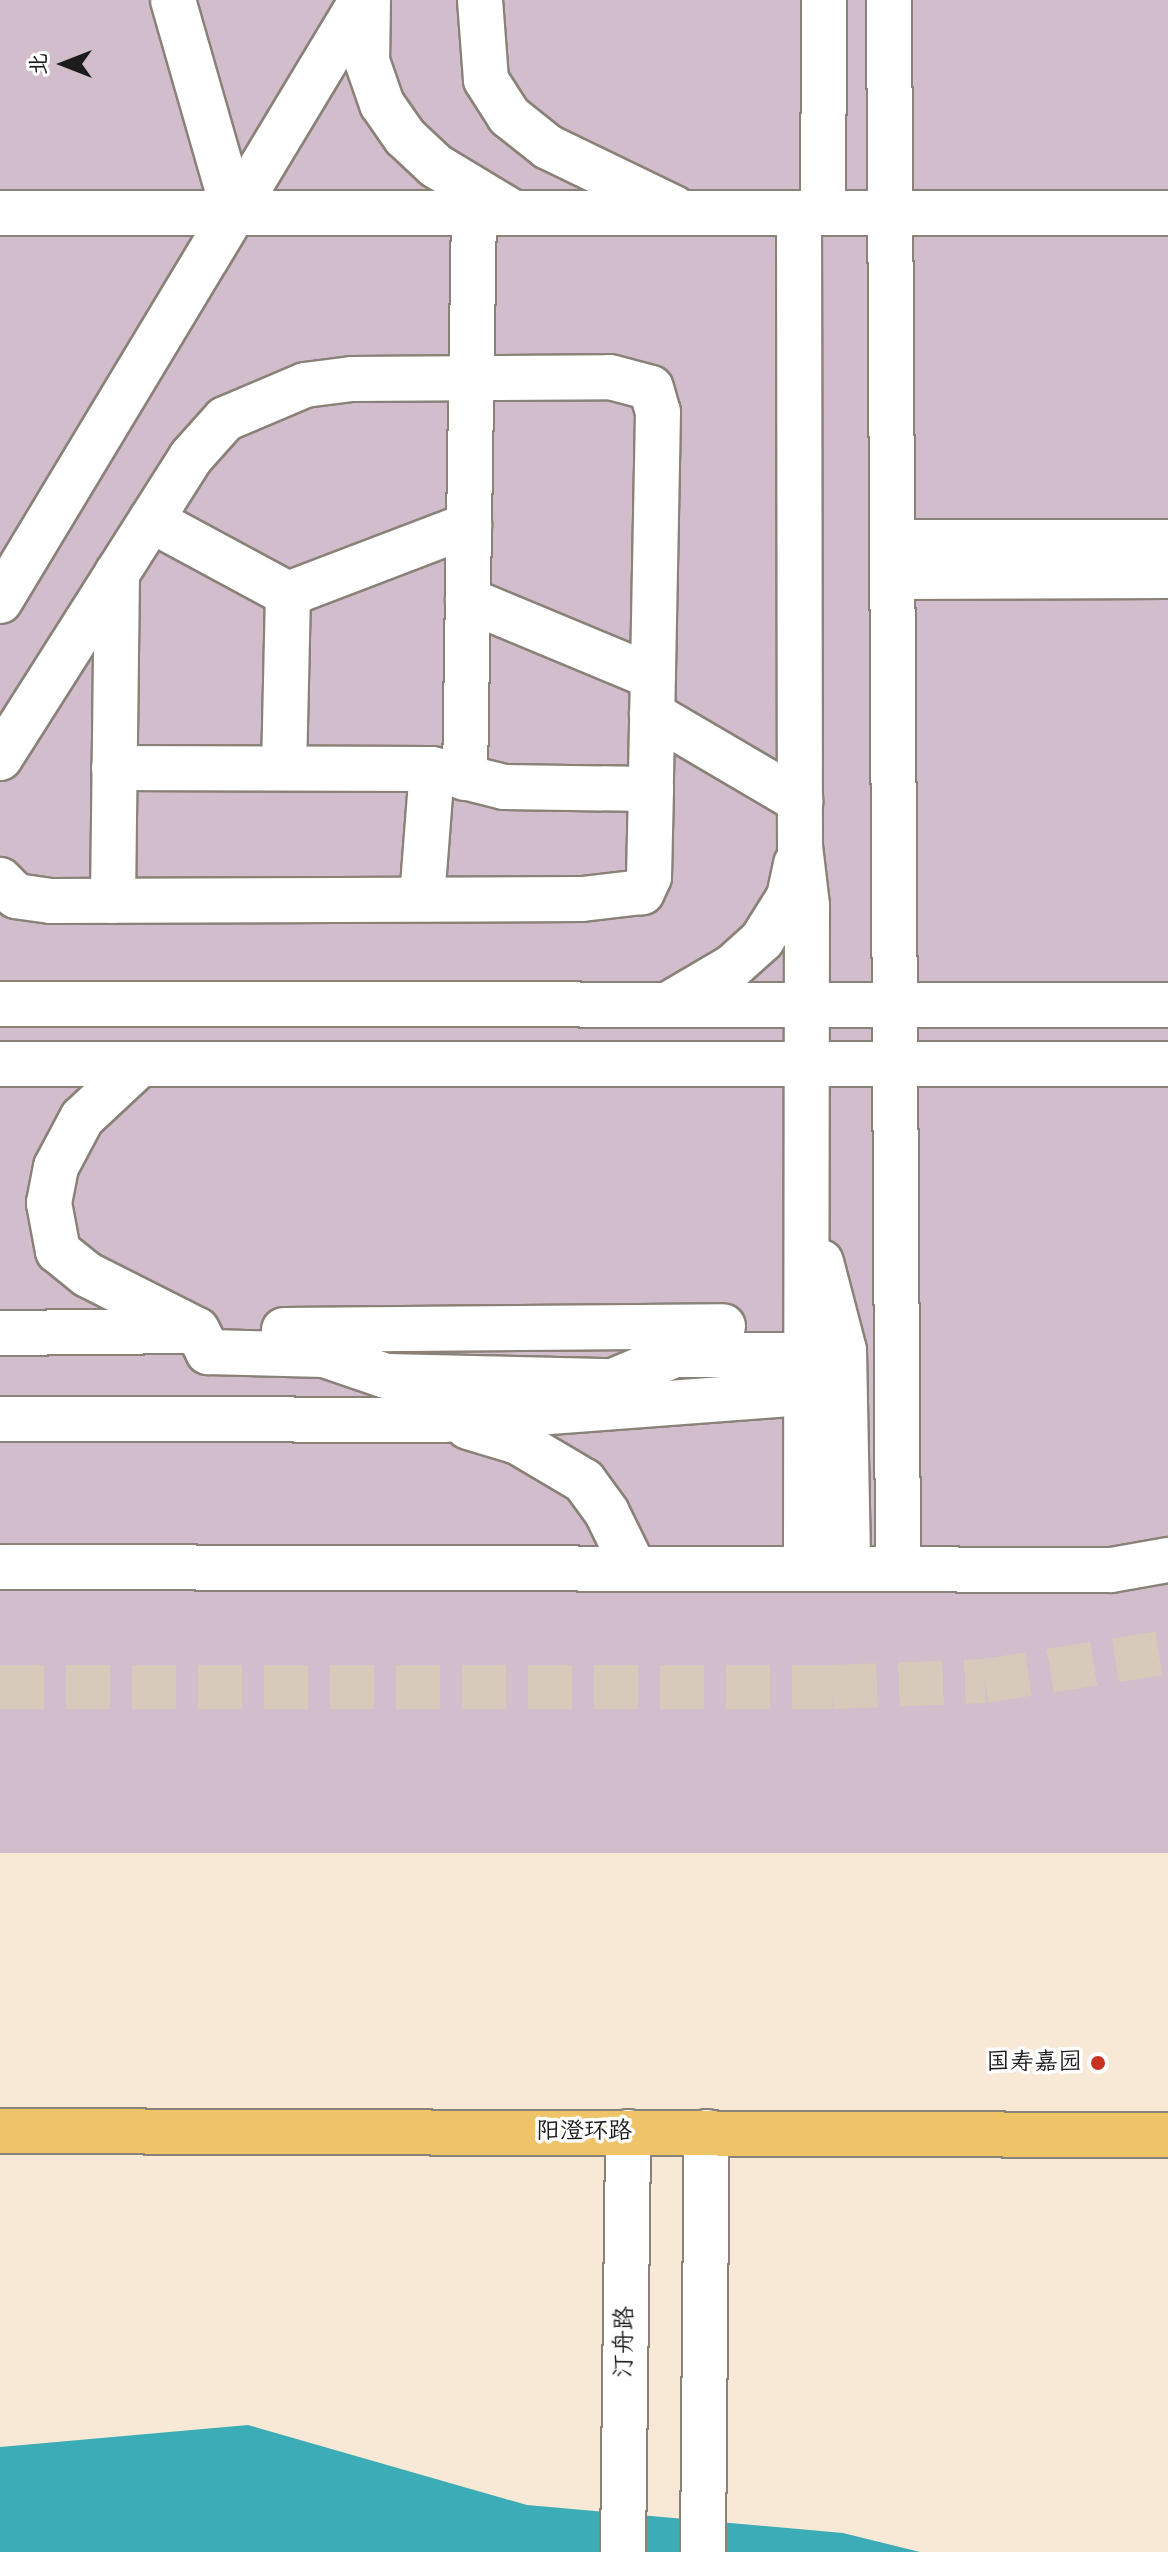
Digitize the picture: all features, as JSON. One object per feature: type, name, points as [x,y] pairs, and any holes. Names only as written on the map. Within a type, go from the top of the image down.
[{"type":"main road","name":"阳澄环路","points":[[0,2131],[1168,2135]]},
{"type":"street","points":[[173,0],[234,213]]},
{"type":"street","points":[[0,601],[365,0]]},
{"type":"street","points":[[365,0],[367,61],[382,104],[405,137],[494,213]]},
{"type":"street","points":[[480,0],[486,80],[509,116],[548,147],[684,213]]},
{"type":"street","points":[[806,1568],[807,906],[800,846],[800,801],[811,213],[824,0]]},
{"type":"street","points":[[889,0],[898,1569]]},
{"type":"street","points":[[0,213],[1168,213]]},
{"type":"street","points":[[422,899],[448,773],[468,600],[471,378],[494,213]]},
{"type":"street","points":[[0,758],[191,457],[225,419],[305,385],[352,379],[610,377],[651,388],[658,412],[653,695],[649,877],[642,892],[624,897],[113,901],[16,896],[0,880]]},
{"type":"street","points":[[151,520],[288,594],[469,525]]},
{"type":"street","points":[[892,559],[1168,542]]},
{"type":"street","points":[[892,559],[1168,576]]},
{"type":"street","points":[[113,901],[117,573]]},
{"type":"street","points":[[284,768],[288,594]]},
{"type":"street","points":[[468,600],[653,695],[800,801]]},
{"type":"street","points":[[114,768],[284,768],[448,773],[504,787],[651,789]]},
{"type":"street","points":[[669,1004],[732,967],[762,940],[789,897],[800,846]]},
{"type":"street","points":[[0,1004],[1168,1005]]},
{"type":"street","points":[[0,1064],[1168,1064]]},
{"type":"street","points":[[140,1064],[82,1118],[56,1167],[49,1203],[58,1251],[88,1275],[197,1330]]},
{"type":"street","points":[[805,1198],[844,1350],[848,1568]]},
{"type":"street","points":[[0,1333],[197,1330],[806,1358]]},
{"type":"street","points":[[0,1419],[443,1420],[806,1358]]},
{"type":"street","points":[[443,1420],[518,1442],[584,1481],[607,1513],[634,1568]]},
{"type":"street","points":[[0,1567],[1111,1570],[1168,1560]]},
{"type":"street","name":"汀舟路","points":[[623,2552],[628,2132]]},
{"type":"street","points":[[703,2552],[707,2132]]},
{"type":"shaded area","points":[[0,0],[1168,0],[1168,1853],[0,1853]]},
{"type":"water","points":[[248,2425],[527,2505],[843,2533],[920,2552],[0,2552],[0,2447]]},
{"type":"tunnel","points":[[0,1687],[833,1687],[985,1681],[1168,1652]]},
{"type":"place","name":"国寿嘉园","points":[[1098,2063]]}]
